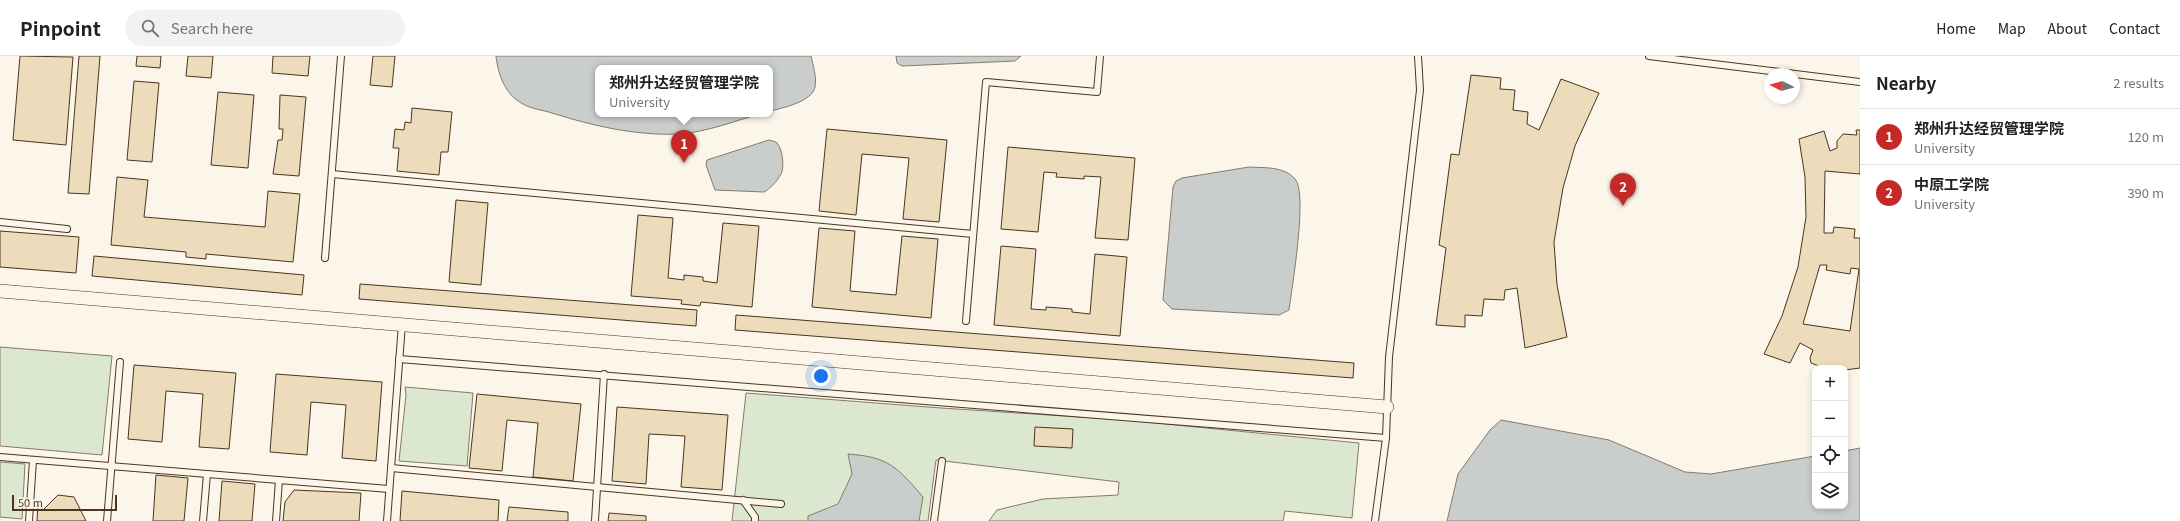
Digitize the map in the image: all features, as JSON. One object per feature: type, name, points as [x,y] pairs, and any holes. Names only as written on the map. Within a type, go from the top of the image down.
[{"type":"street","points":[[0,291],[1387,407]]},
{"type":"lane","points":[[325,258],[341,56]]},
{"type":"lane","points":[[966,321],[986,82],[1097,92],[1100,56]]},
{"type":"lane","points":[[1375,521],[1386,438],[1390,357],[1420,90],[1418,56]]},
{"type":"lane","points":[[1649,56],[1860,82]]},
{"type":"lane","points":[[332,174],[973,234]]},
{"type":"lane","points":[[0,222],[67,229]]},
{"type":"lane","points":[[387,521],[402,324]]},
{"type":"lane","points":[[399,358],[1386,438]]},
{"type":"lane","points":[[107,521],[120,362]]},
{"type":"lane","points":[[595,521],[604,374]]},
{"type":"lane","points":[[0,457],[389,489]]},
{"type":"lane","points":[[29,521],[33,460]]},
{"type":"lane","points":[[934,521],[942,461]]},
{"type":"lane","points":[[391,468],[781,504]]},
{"type":"lane","points":[[203,521],[207,474]]},
{"type":"lane","points":[[276,521],[279,480]]},
{"type":"lane","points":[[743,500],[755,517],[755,521]]},
{"type":"green space","points":[[0,347],[112,356],[102,455],[0,446]]},
{"type":"green space","points":[[405,387],[473,393],[467,466],[399,461],[406,395]]},
{"type":"green space","points":[[746,393],[1125,420],[1359,443],[1352,518],[1285,511],[1283,521],[989,521],[997,510],[1043,499],[1118,495],[1119,482],[936,460],[928,521],[732,521]]},
{"type":"green space","points":[[0,462],[25,464],[22,519],[0,517]]},
{"type":"shaded area","points":[[496,56],[811,56],[816,80],[813,92],[808,97],[796,104],[773,110],[773,65],[595,65],[595,117],[750,117],[710,129],[690,133],[664,134],[631,132],[599,126],[526,106],[511,95],[507,90],[499,70]]},
{"type":"shaded area","points":[[896,56],[1021,56],[1015,61],[902,66],[897,63]]},
{"type":"shaded area","points":[[769,140],[779,145],[783,162],[781,174],[771,187],[764,192],[715,190],[706,165],[707,160]]},
{"type":"shaded area","points":[[1249,167],[1274,168],[1285,172],[1295,179],[1299,187],[1300,220],[1289,310],[1279,315],[1172,309],[1163,300],[1173,187],[1176,181],[1182,178]]},
{"type":"shaded area","points":[[1501,420],[1609,440],[1685,472],[1711,474],[1812,457],[1812,509],[1848,509],[1848,450],[1860,448],[1860,521],[1447,521],[1458,474],[1490,430]]},
{"type":"shaded area","points":[[848,454],[862,455],[883,461],[899,471],[923,497],[919,521],[808,521],[808,516],[838,504],[852,474]]},
{"type":"building","points":[[20,56],[73,57],[66,145],[13,140]]},
{"type":"building","points":[[79,56],[100,56],[89,194],[68,193]]},
{"type":"building","points":[[137,56],[161,56],[160,68],[136,66]]},
{"type":"building","points":[[188,56],[213,56],[211,78],[186,76]]},
{"type":"building","points":[[273,56],[310,56],[308,76],[272,73]]},
{"type":"building","points":[[373,56],[395,56],[392,87],[370,85]]},
{"type":"building","points":[[1471,75],[1501,78],[1500,89],[1515,90],[1513,110],[1528,112],[1527,124],[1539,130],[1561,79],[1599,93],[1575,146],[1563,188],[1554,242],[1557,285],[1567,337],[1525,348],[1517,288],[1505,290],[1504,300],[1484,299],[1482,316],[1465,315],[1465,327],[1436,325],[1446,248],[1439,245],[1451,154],[1459,155]]},
{"type":"building","points":[[134,81],[159,83],[152,162],[127,160]]},
{"type":"building","points":[[218,92],[254,95],[248,168],[211,165]]},
{"type":"building","points":[[280,95],[306,97],[299,176],[273,174],[278,140],[282,140],[283,129],[279,129]]},
{"type":"building","points":[[412,108],[452,112],[448,152],[441,152],[439,175],[397,171],[399,148],[393,148],[395,129],[404,130],[405,122],[411,123]]},
{"type":"building","points":[[827,129],[947,140],[939,222],[903,219],[909,158],[862,154],[856,215],[819,211]]},
{"type":"building","points":[[1856,130],[1860,130],[1860,174],[1825,171],[1824,233],[1833,233],[1834,227],[1855,229],[1854,238],[1860,238],[1860,368],[1848,370],[1848,365],[1816,365],[1811,363],[1810,358],[1813,350],[1800,343],[1790,363],[1764,354],[1782,316],[1798,267],[1806,217],[1805,177],[1799,139],[1824,131],[1830,151],[1837,148],[1837,141],[1843,134],[1857,135]],"holes":[[[1820,265],[1827,265],[1826,270],[1850,274],[1851,268],[1859,269],[1850,331],[1803,324]]]},
{"type":"building","points":[[1008,147],[1135,158],[1128,240],[1095,238],[1101,177],[1084,176],[1084,179],[1056,177],[1057,173],[1044,172],[1038,232],[1001,229]]},
{"type":"building","points":[[117,177],[148,180],[144,217],[265,227],[268,191],[300,194],[293,262],[206,254],[206,259],[186,257],[186,252],[111,245]]},
{"type":"building","points":[[456,200],[488,203],[481,285],[449,282]]},
{"type":"building","points":[[638,215],[673,218],[668,278],[684,280],[684,275],[703,277],[703,281],[717,283],[723,223],[759,226],[752,307],[701,302],[700,306],[681,304],[682,300],[631,296]]},
{"type":"building","points":[[819,228],[855,231],[850,291],[896,295],[902,236],[938,239],[931,318],[812,307]]},
{"type":"building","points":[[0,231],[79,237],[76,273],[0,267]]},
{"type":"building","points":[[1001,246],[1036,249],[1031,309],[1046,310],[1046,307],[1072,309],[1072,312],[1090,314],[1095,254],[1127,257],[1120,336],[994,325]]},
{"type":"building","points":[[94,256],[304,275],[302,295],[92,276]]},
{"type":"building","points":[[360,284],[697,310],[696,326],[359,299]]},
{"type":"building","points":[[736,315],[1354,363],[1353,378],[735,330]]},
{"type":"building","points":[[134,365],[236,373],[229,449],[199,447],[203,394],[166,391],[162,442],[128,439]]},
{"type":"building","points":[[276,374],[382,382],[376,461],[342,458],[346,405],[311,402],[307,455],[270,452]]},
{"type":"building","points":[[477,394],[581,404],[573,481],[533,477],[538,423],[507,420],[502,471],[469,468]]},
{"type":"building","points":[[617,407],[728,415],[722,490],[681,487],[685,436],[649,434],[646,484],[612,481]]},
{"type":"building","points":[[1035,427],[1073,429],[1072,448],[1034,446]]},
{"type":"building","points":[[156,475],[188,478],[184,521],[153,521]]},
{"type":"building","points":[[222,481],[255,484],[252,521],[219,521]]},
{"type":"building","points":[[294,490],[361,493],[359,521],[283,521],[285,502]]},
{"type":"building","points":[[402,491],[499,500],[498,521],[400,521]]},
{"type":"building","points":[[58,495],[74,497],[86,521],[37,521],[38,502],[43,510]]},
{"type":"building","points":[[509,507],[568,512],[568,521],[507,521]]},
{"type":"building","points":[[609,513],[646,516],[646,521],[608,521]]},
{"type":"place","name":"郑州升达经贸管理学院","points":[[684,163]]},
{"type":"place","name":"中原工学院","points":[[1623,206]]}]
